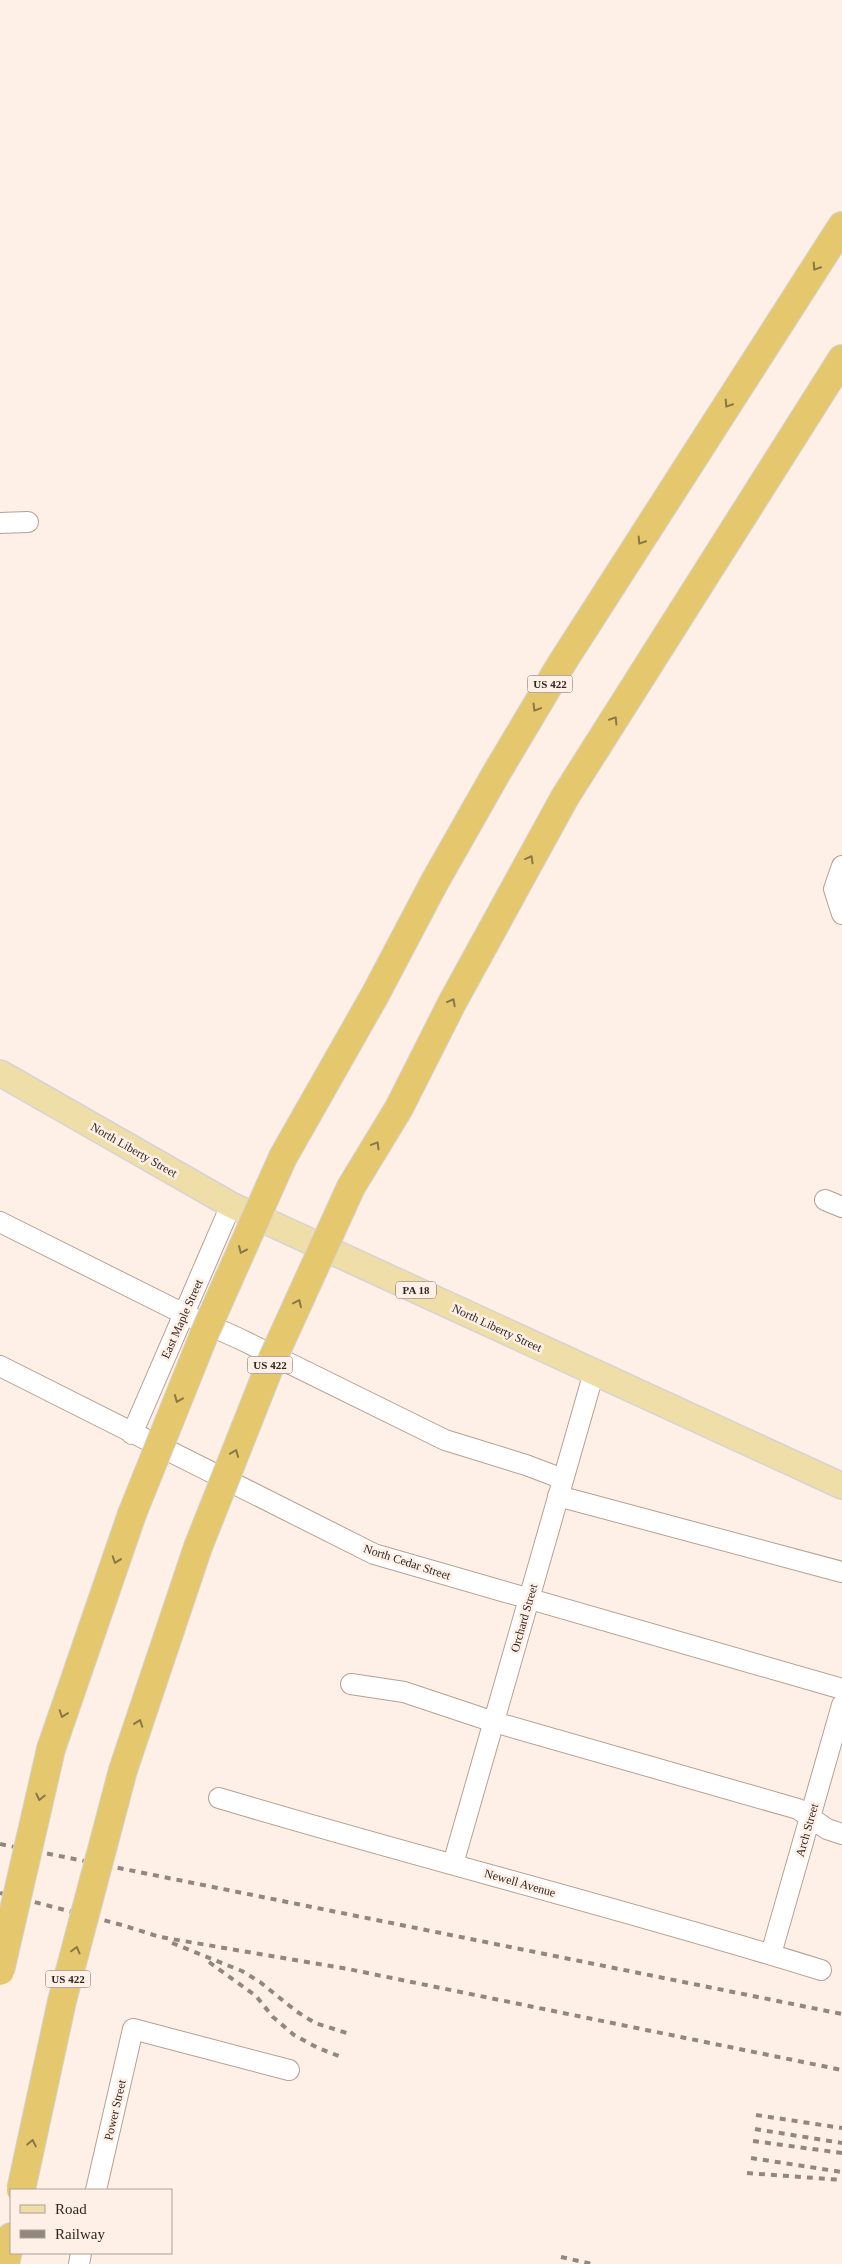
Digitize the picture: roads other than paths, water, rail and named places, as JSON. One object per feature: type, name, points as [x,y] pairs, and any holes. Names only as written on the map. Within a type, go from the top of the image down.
[{"type":"highway","name":"US 422","points":[[0,1971],[51,1749],[132,1514],[206,1330],[283,1157],[507,756],[562,664],[842,226]]},
{"type":"highway","name":"US 422","points":[[21,2189],[62,2000],[123,1770],[198,1547],[273,1358],[351,1187],[398,1108],[452,1003],[565,797],[842,359]]},
{"type":"highway","points":[[6,2264],[10,2242]]},
{"type":"main road","name":"North Liberty Street","points":[[0,1074],[232,1205],[842,1486]]},
{"type":"street","points":[[0,523],[28,522]]},
{"type":"street","points":[[842,866],[834,889],[842,914]]},
{"type":"street","name":"East Maple Street","points":[[132,1434],[232,1205]]},
{"type":"street","points":[[0,1222],[184,1314],[240,1339],[445,1440],[526,1465],[561,1488],[842,1572]]},
{"type":"street","name":"North Cedar Street","points":[[0,1366],[374,1554],[842,1689]]},
{"type":"street","name":"Orchard Street","points":[[453,1864],[594,1372]]},
{"type":"street","points":[[351,1684],[404,1692],[494,1722],[798,1808],[827,1829],[842,1834]]},
{"type":"street","name":"Arch Street","points":[[772,1954],[842,1705]]},
{"type":"street","name":"Newell Avenue","points":[[219,1798],[325,1830],[772,1954],[821,1970]]},
{"type":"street","name":"Power Street","points":[[96,2189],[133,2029],[288,2070]]},
{"type":"railway","points":[[0,1844],[842,2014]]},
{"type":"railway","points":[[0,1893],[160,1937],[348,1969],[842,2070]]},
{"type":"railway","points":[[172,1943],[242,1971],[315,2023],[350,2034]]},
{"type":"railway","points":[[209,1962],[256,1996],[273,2017],[294,2035],[318,2048],[344,2058]]},
{"type":"railway","points":[[756,2115],[842,2128]]},
{"type":"railway","points":[[755,2129],[842,2143]]},
{"type":"railway","points":[[753,2141],[842,2153]]},
{"type":"railway","points":[[751,2158],[842,2172]]},
{"type":"railway","points":[[747,2173],[842,2180]]},
{"type":"railway","points":[[561,2257],[592,2264]]}]
